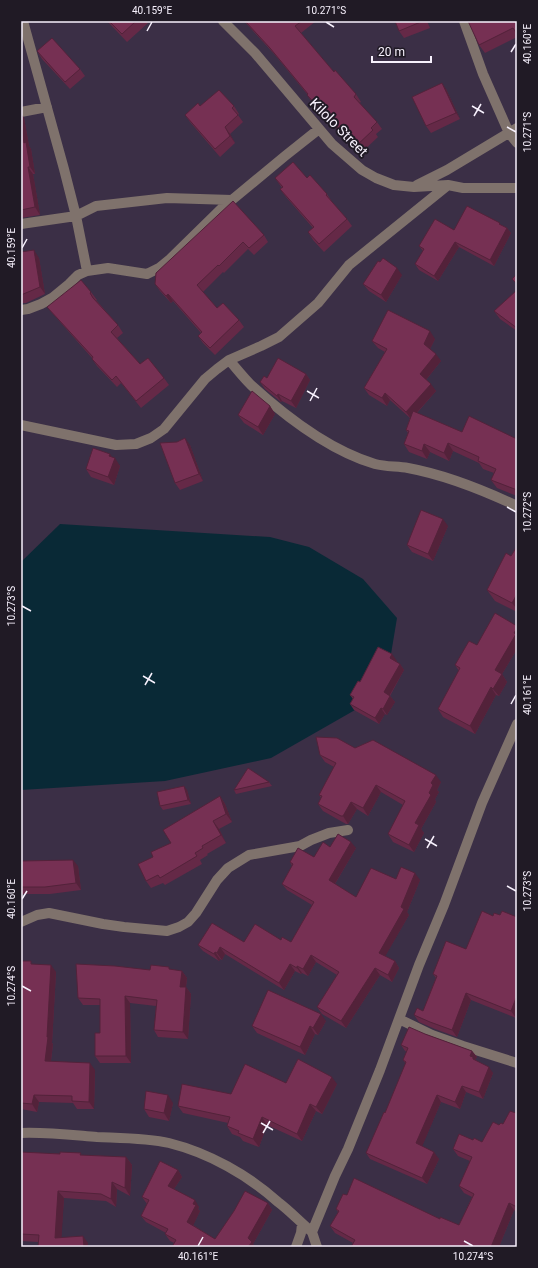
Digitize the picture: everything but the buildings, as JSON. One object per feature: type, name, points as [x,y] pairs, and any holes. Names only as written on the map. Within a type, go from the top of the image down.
[{"type":"street","points":[[23,21],[76,216],[87,271]]},
{"type":"street","name":"Kilolo Street","points":[[223,21],[255,53],[332,144],[362,170],[394,185],[448,185],[463,188],[517,188]]},
{"type":"street","points":[[464,21],[483,74],[513,131],[517,143]]},
{"type":"street","points":[[21,112],[47,107]]},
{"type":"street","points":[[21,310],[41,304],[52,298],[78,275],[87,271],[108,268],[147,274],[159,268],[170,259],[202,226],[232,200],[320,129]]},
{"type":"street","points":[[414,186],[447,170],[513,131]]},
{"type":"street","points":[[21,425],[116,445],[136,444],[151,438],[164,429],[205,379],[229,360],[279,337],[318,303],[348,265],[448,185]]},
{"type":"street","points":[[21,224],[76,216],[96,206],[167,198],[232,200]]},
{"type":"street","points":[[229,360],[250,384],[286,414],[317,436],[348,454],[377,465],[409,468],[441,476],[490,493],[517,506]]},
{"type":"street","points":[[312,1232],[348,1149],[419,965],[444,905],[482,803],[517,724]]},
{"type":"street","points":[[21,922],[37,915],[50,913],[104,924],[167,931],[188,922],[196,913],[217,880],[228,868],[249,855],[300,846],[329,833],[348,830]]},
{"type":"street","points":[[399,1020],[439,1037],[517,1063]]},
{"type":"street","points":[[21,1133],[116,1138],[169,1143],[194,1151],[223,1164],[244,1176],[278,1201],[312,1232],[317,1247]]},
{"type":"street","points":[[296,1247],[301,1233],[302,1224]]},
{"type":"water","points":[[60,524],[270,537],[309,547],[363,579],[397,618],[389,666],[369,702],[271,758],[165,781],[21,790],[21,562]]}]
